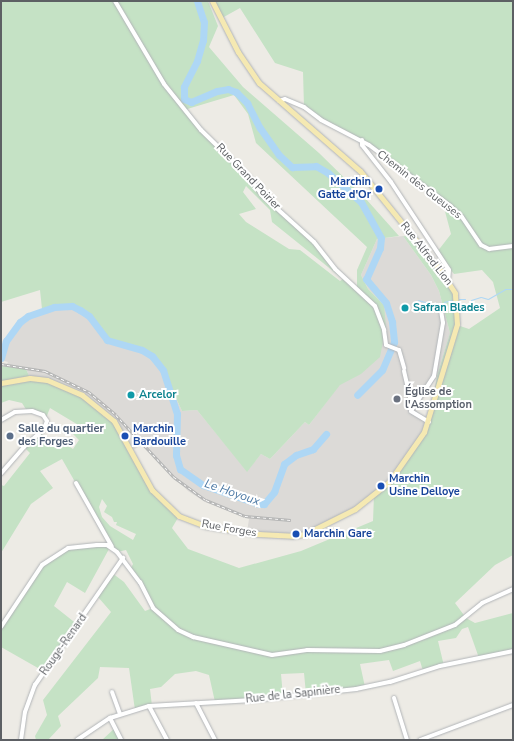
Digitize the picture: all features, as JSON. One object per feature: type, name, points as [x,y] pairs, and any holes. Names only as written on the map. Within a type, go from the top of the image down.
[{"type":"main road","name":"Rue Alfred Lion","points":[[212,1],[221,21],[259,83],[278,101],[340,151],[360,171],[448,281],[457,301],[457,324],[441,374],[429,423]]},
{"type":"main road","name":"Rue Forges","points":[[1,382],[30,378],[47,380],[82,395],[114,421],[152,490],[179,516],[205,526],[258,534],[292,536],[305,534],[355,509],[389,482],[429,423]]},
{"type":"street","name":"Rue Grand Poirier","points":[[115,1],[164,84],[201,130],[249,177],[262,195],[314,242],[335,269],[375,306],[384,330],[386,345],[399,350],[410,398],[416,403]]},
{"type":"street","name":"Chemin des Gueuses","points":[[278,101],[285,99],[304,107],[321,120],[362,140],[449,205],[462,217],[481,245],[490,249],[513,246]]},
{"type":"street","name":"Chemin des Gueuses","points":[[362,140],[362,145],[391,182],[448,270],[448,281]]},
{"type":"street","points":[[429,423],[411,411],[434,376],[438,358],[442,311]]},
{"type":"street","points":[[1,420],[15,412],[32,411],[43,415],[47,421],[44,429],[24,447],[1,474]]},
{"type":"street","points":[[76,483],[112,547],[123,558],[153,608],[178,630],[193,637],[272,655],[307,650],[380,651],[404,645],[455,625],[482,603],[513,588]]},
{"type":"street","points":[[1,626],[16,607],[33,576],[50,558],[68,548],[97,544],[112,547]]},
{"type":"street","name":"Rouge-Renard","points":[[21,740],[25,712],[35,685],[123,558]]},
{"type":"street","name":"Rue de la Sapinière","points":[[77,740],[110,718],[149,706],[253,700],[356,689],[390,682],[440,666],[513,651]]},
{"type":"street","points":[[112,692],[120,714]]},
{"type":"street","points":[[394,698],[407,740]]},
{"type":"street","points":[[196,703],[214,740]]},
{"type":"street","points":[[420,740],[513,705]]},
{"type":"street","points":[[149,706],[167,740]]},
{"type":"street","points":[[110,718],[121,740]]},
{"type":"shaded area","points":[[403,236],[431,275],[439,291],[450,333],[437,376],[416,410],[429,423],[389,482],[355,509],[305,534],[247,532],[249,519],[205,502],[188,491],[142,445],[131,451],[30,378],[26,369],[6,366],[8,362],[1,360],[6,341],[20,322],[28,316],[54,307],[72,306],[89,316],[107,340],[142,350],[152,356],[163,370],[182,411],[197,410],[247,471],[261,454],[270,459],[305,422],[309,425],[340,384],[384,305],[368,289],[361,275],[377,239]]},
{"type":"green space","points":[[1,1],[208,1],[218,26],[209,47],[243,87],[319,153],[366,199],[399,236],[377,239],[361,275],[368,289],[384,305],[386,327],[380,357],[361,374],[340,385],[309,425],[305,422],[270,459],[261,454],[247,472],[197,410],[182,411],[163,370],[152,356],[142,350],[107,340],[89,316],[80,310],[64,305],[42,309],[40,290],[1,302]],"holes":[[[234,95],[248,114],[256,143],[367,247],[357,270],[357,289],[335,269],[301,229],[262,195],[249,177],[184,110]],[[246,186],[270,210],[272,222],[343,279],[340,281],[300,250],[289,249],[246,222],[239,214],[256,209],[243,192]]]},
{"type":"green space","points":[[215,1],[513,1],[513,555],[495,565],[455,603],[466,618],[475,623],[513,613],[513,651],[479,658],[468,627],[462,629],[456,638],[438,641],[444,666],[423,671],[420,661],[393,671],[389,660],[360,664],[365,687],[306,694],[304,673],[281,674],[283,696],[215,702],[209,675],[196,671],[175,674],[161,687],[150,689],[152,706],[135,710],[129,668],[100,667],[98,678],[58,716],[61,726],[48,740],[36,740],[35,736],[47,715],[43,700],[111,612],[98,597],[112,573],[124,582],[145,611],[153,608],[131,568],[133,564],[126,550],[117,552],[112,547],[62,459],[40,471],[53,488],[31,504],[1,553],[1,485],[4,486],[30,453],[24,447],[40,432],[50,443],[56,438],[73,449],[79,440],[73,434],[80,426],[50,408],[46,418],[27,411],[22,403],[9,400],[1,403],[1,366],[26,369],[30,378],[72,389],[109,416],[144,477],[179,516],[172,528],[188,549],[239,568],[301,551],[373,521],[374,495],[389,482],[429,423],[437,376],[450,333],[439,291],[431,275],[403,236],[414,237],[455,293],[457,325],[469,329],[500,308],[493,282],[482,270],[454,274],[437,252],[451,234],[442,200],[369,145],[321,120],[304,107],[303,72],[275,63],[240,8],[222,18]],"holes":[[[102,499],[107,506],[104,512],[112,517],[114,522],[117,522],[116,525],[136,534],[133,540],[110,526],[102,517],[99,507]]]},
{"type":"green space","points":[[107,545],[109,549],[85,593],[67,582],[54,606],[78,625],[45,672],[1,647],[1,627],[42,565],[68,548]]},
{"type":"green space","points":[[115,728],[121,740],[102,740]]},
{"type":"waterway","name":"Le Hoyoux","points":[[197,1],[204,22],[203,40],[197,61],[184,87],[184,99],[191,102],[217,91],[228,89],[236,92],[247,103],[260,128],[279,155],[292,167],[316,166],[328,173],[361,202],[381,238],[380,248],[366,279],[386,303],[392,322],[394,342],[382,370],[357,395]]},
{"type":"waterway","points":[[471,300],[481,297],[488,299],[505,289],[513,289]]},
{"type":"waterway","points":[[459,299],[465,299]]},
{"type":"waterway","points":[[418,300],[436,305]]},
{"type":"waterway","points":[[444,302],[452,300]]},
{"type":"waterway","name":"Le Hoyoux","points":[[1,358],[6,341],[20,322],[28,316],[54,307],[72,306],[80,310],[89,316],[107,340],[142,350],[152,356],[163,370],[177,414],[176,455],[180,469],[203,485],[259,504],[264,504],[274,492],[284,464],[296,455],[313,449],[326,434]]},
{"type":"railway","points":[[1,364],[45,371],[89,392],[116,415],[174,477],[206,500],[245,516],[291,520]]},
{"type":"place","name":"Marchin Gatte d'Or","points":[[379,189]]},
{"type":"place","name":"Safran Blades","points":[[405,308]]},
{"type":"place","name":"Arcelor","points":[[131,395]]},
{"type":"place","name":"Église de l'Assomption","points":[[397,399]]},
{"type":"place","name":"Salle du quartier des Forges","points":[[10,436]]},
{"type":"place","name":"Marchin Bardouille","points":[[125,436]]},
{"type":"place","name":"Marchin Usine Delloye","points":[[381,486]]},
{"type":"place","name":"Marchin Gare","points":[[296,534]]}]
